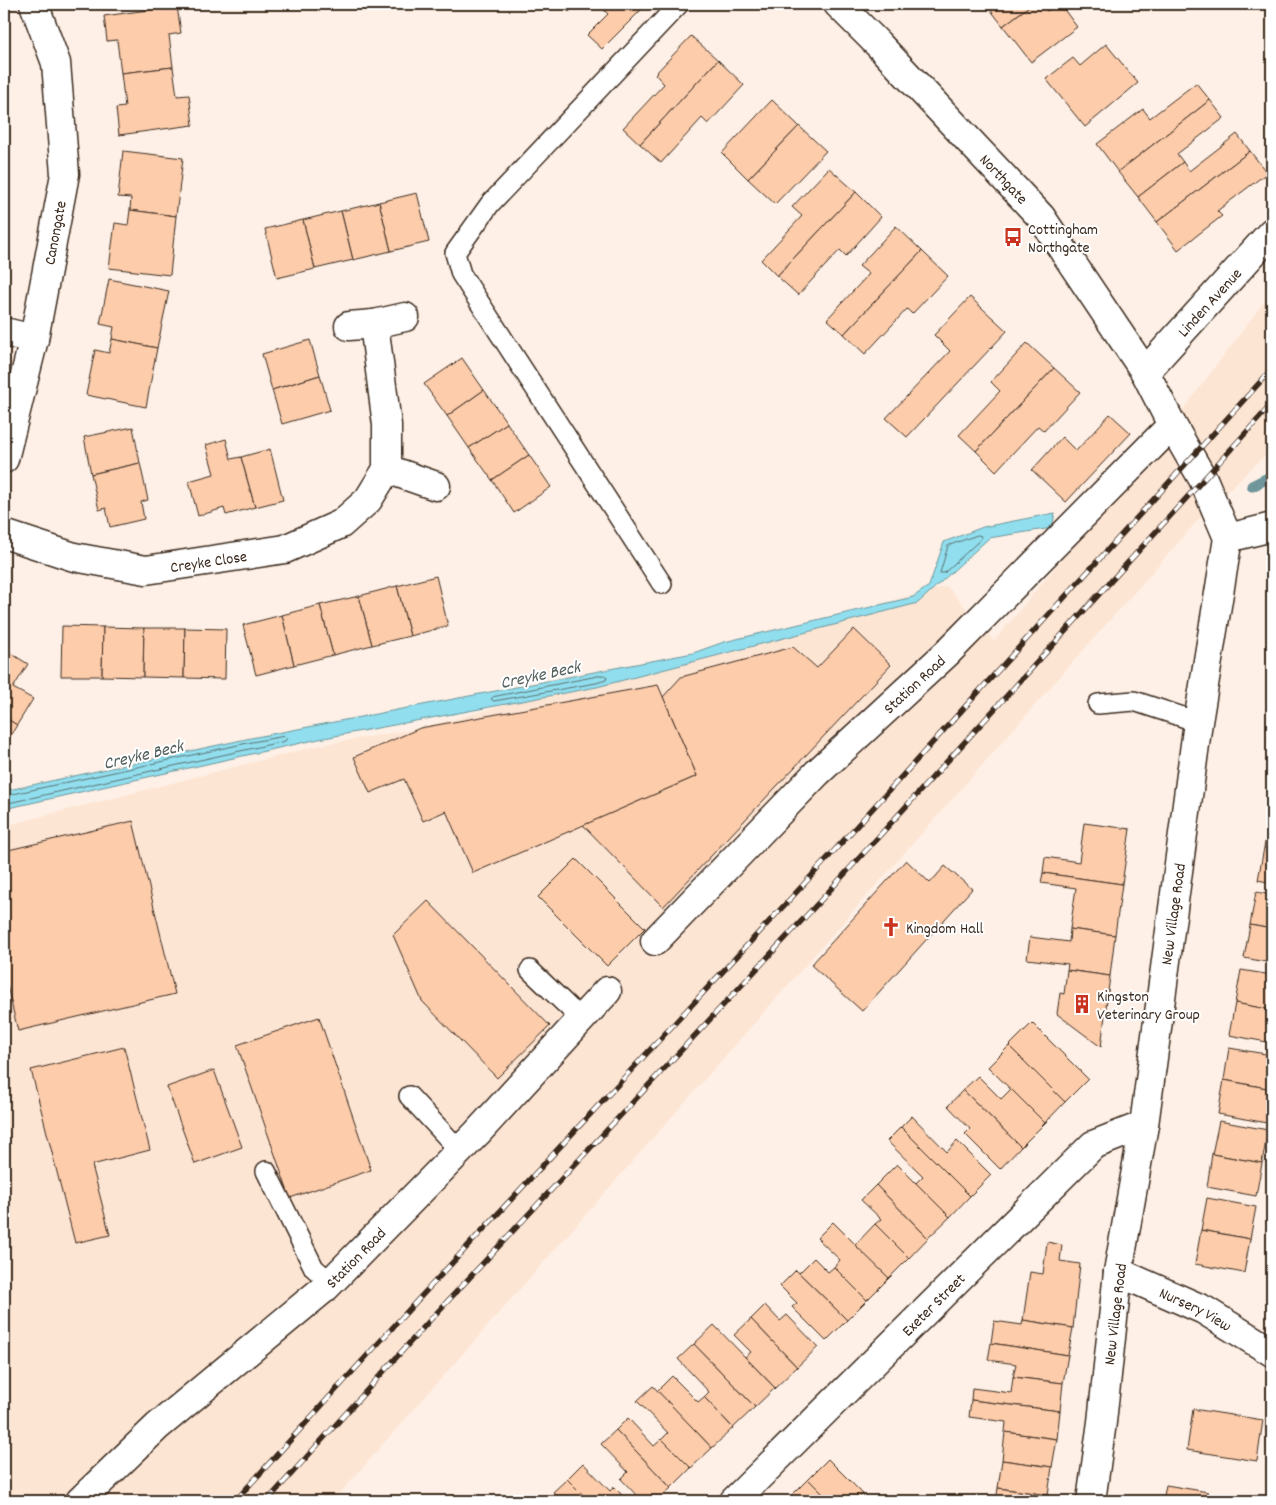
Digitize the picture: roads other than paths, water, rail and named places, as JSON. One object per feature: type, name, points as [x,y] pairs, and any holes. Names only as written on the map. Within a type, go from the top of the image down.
[{"type":"street","name":"Canongate","points":[[4,459],[34,339],[65,174],[56,63],[34,4]]},
{"type":"street","name":"Northgate","points":[[838,4],[1041,217],[1145,372],[1172,425],[1203,479],[1228,538]]},
{"type":"street","name":"Linden Avenue","points":[[1145,372],[1272,232]]},
{"type":"street","points":[[405,317],[361,325],[387,425],[387,469],[436,486]]},
{"type":"street","points":[[4,332],[34,339]]},
{"type":"street","name":"Station Road","points":[[655,940],[817,773],[948,654],[1172,425]]},
{"type":"street","name":"Creyke Close","points":[[4,534],[74,558],[146,570],[284,549],[342,524],[368,500],[387,469]]},
{"type":"street","points":[[1228,538],[1272,527]]},
{"type":"street","name":"New Village Road","points":[[1091,1501],[1102,1422],[1118,1272],[1144,1126],[1198,722],[1228,538]]},
{"type":"street","name":"Station Road","points":[[80,1501],[158,1426],[330,1282],[460,1150],[607,990]]},
{"type":"street","name":"Exeter Street","points":[[734,1501],[1093,1145],[1144,1126]]},
{"type":"street","name":"Nursery View","points":[[1118,1272],[1204,1310],[1272,1352]]},
{"type":"lane","points":[[662,584],[461,274],[455,253],[490,204],[679,4]]},
{"type":"lane","points":[[1098,704],[1134,702],[1198,722]]},
{"type":"lane","points":[[530,970],[581,1019]]},
{"type":"lane","points":[[409,1096],[460,1150]]},
{"type":"lane","points":[[266,1171],[314,1268],[330,1282]]},
{"type":"water","points":[[1055,513],[1052,528],[989,538],[918,603],[597,687],[319,739],[4,809],[4,791],[251,738],[693,653],[724,642],[913,597],[929,586],[944,542],[983,527]]},
{"type":"waterway","name":"Creyke Beck","points":[[1252,486],[1272,476]]},
{"type":"railway","points":[[235,1501],[414,1304],[804,884],[1272,369]]},
{"type":"railway","points":[[267,1501],[431,1319],[821,900],[1272,404]]},
{"type":"place","name":"Cottingham Northgate","points":[[1013,237]]},
{"type":"place","name":"Kingdom Hall","points":[[891,927]]},
{"type":"place","name":"Kingston Veterinary Group","points":[[1082,1004]]}]
